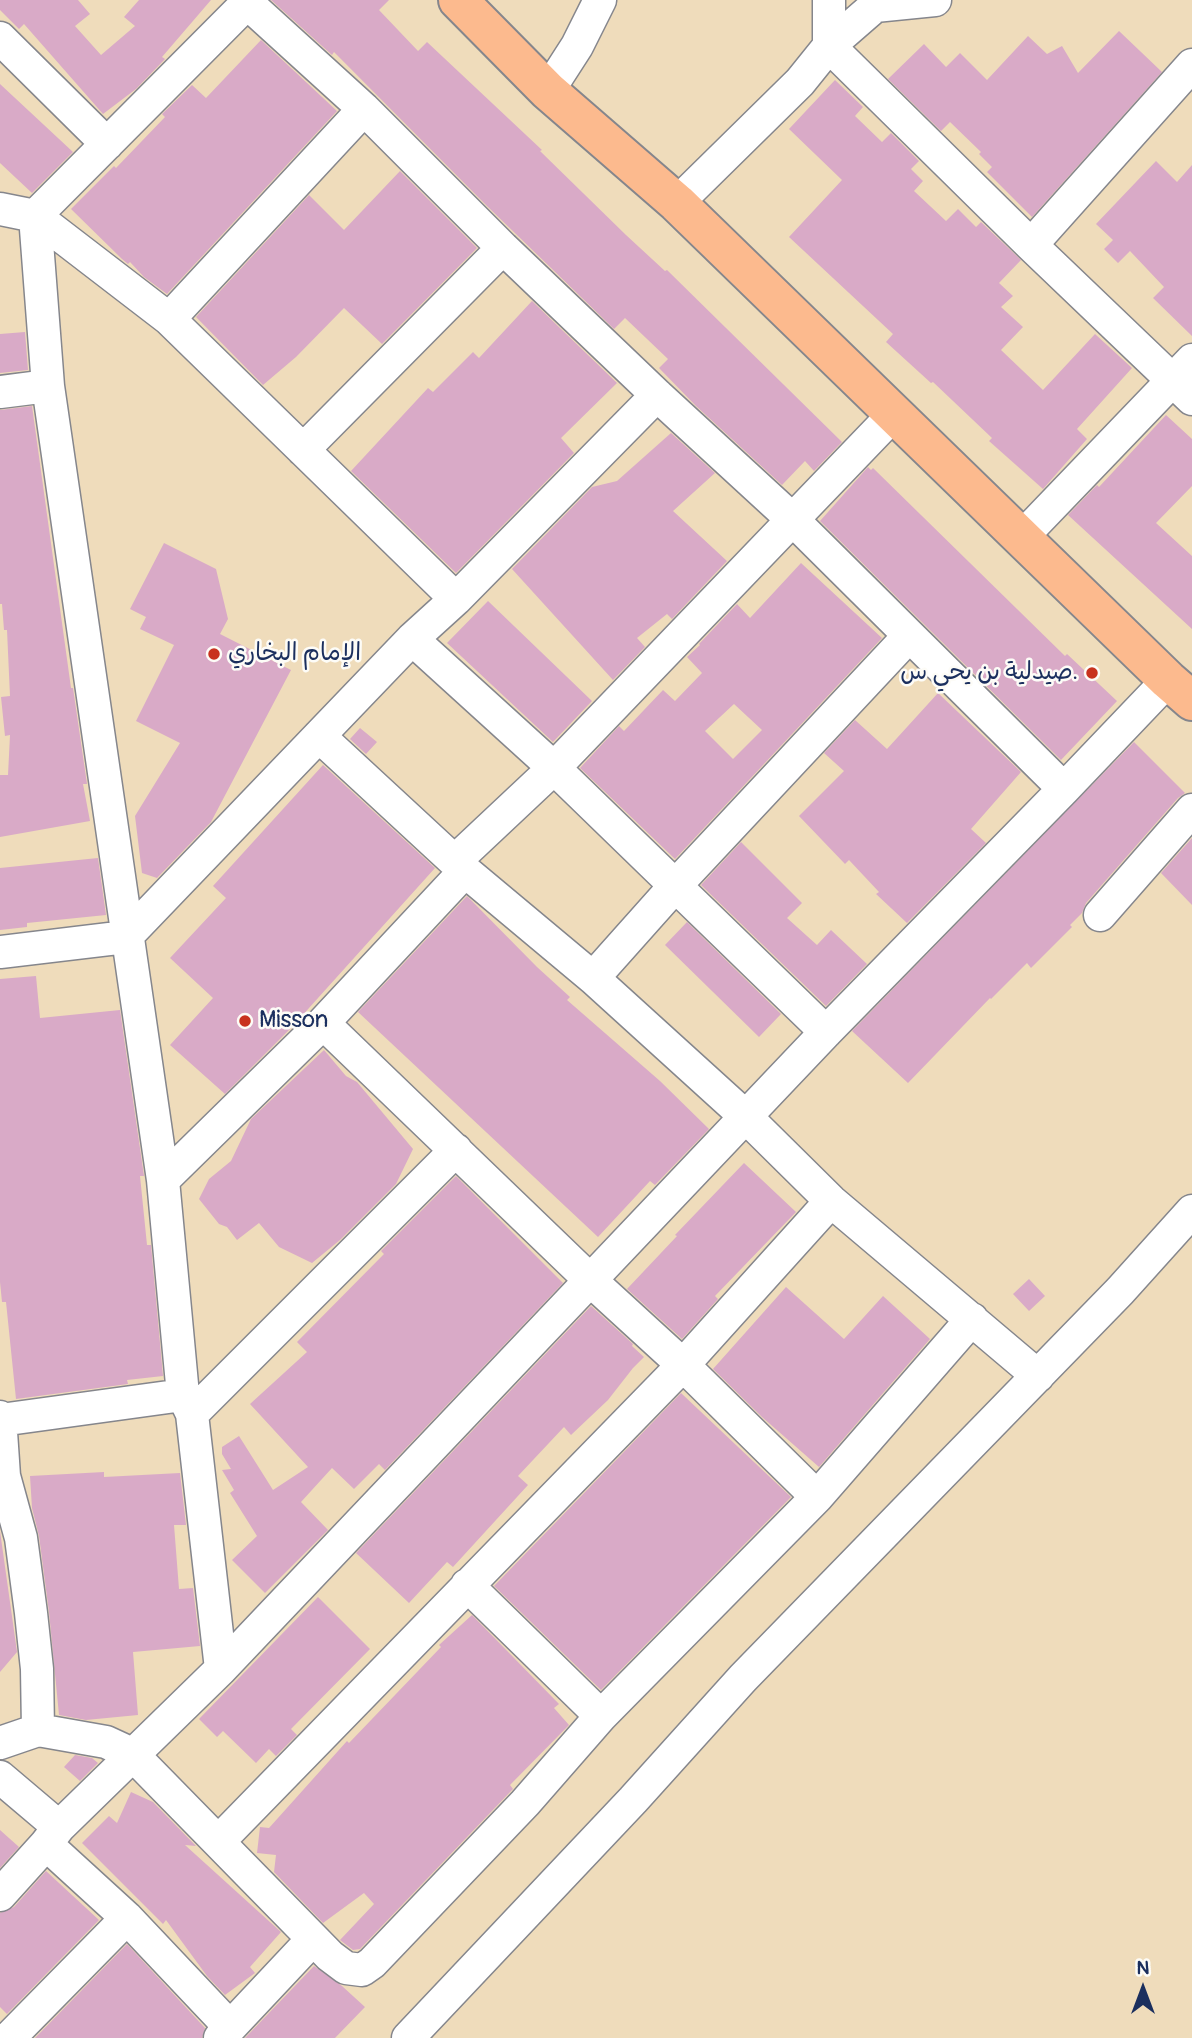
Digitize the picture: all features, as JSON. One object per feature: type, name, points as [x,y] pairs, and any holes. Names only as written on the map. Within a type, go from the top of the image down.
[{"type":"main road","points":[[458,0],[548,90],[677,203],[1180,690]]},
{"type":"street","points":[[548,90],[577,46],[600,0]]},
{"type":"street","points":[[829,0],[829,46],[1031,245],[1185,380],[1022,537]]},
{"type":"street","points":[[677,203],[800,82],[829,46],[875,6],[935,0]]},
{"type":"street","points":[[221,1669],[187,1405],[163,1180],[48,386],[35,216],[247,1],[364,109],[503,248],[657,395],[793,520],[1065,789]]},
{"type":"street","points":[[0,38],[107,144]]},
{"type":"street","points":[[1031,245],[1192,65]]},
{"type":"street","points":[[169,318],[364,109]]},
{"type":"street","points":[[0,209],[35,216],[169,318],[456,599]]},
{"type":"street","points":[[303,450],[503,248]]},
{"type":"street","points":[[0,392],[48,386]]},
{"type":"street","points":[[0,952],[126,937],[412,639],[456,599],[657,395]]},
{"type":"street","points":[[163,1180],[323,1023],[460,866],[894,414]]},
{"type":"street","points":[[593,978],[675,886],[909,636]]},
{"type":"street","points":[[412,639],[554,768],[826,1032]]},
{"type":"street","points":[[0,1895],[52,1836],[132,1754],[221,1669],[826,1032],[1065,789],[1180,690]]},
{"type":"street","points":[[319,736],[460,866],[593,978],[745,1116],[831,1202],[1038,1376]]},
{"type":"street","points":[[1100,915],[1192,810]]},
{"type":"street","points":[[323,1023],[817,1497]]},
{"type":"street","points":[[38,1730],[37,1669],[23,1550],[2,1475],[0,1418],[187,1405],[456,1150]]},
{"type":"street","points":[[219,1841],[682,1365],[831,1202]]},
{"type":"street","points":[[408,2038],[624,1810],[752,1668],[1120,1292],[1192,1211]]},
{"type":"street","points":[[0,1743],[38,1730],[106,1742],[132,1754],[313,1939],[346,1968],[362,1970],[372,1963],[524,1803],[601,1716],[817,1497],[972,1320]]},
{"type":"street","points":[[467,1585],[601,1716]]},
{"type":"street","points":[[0,1777],[225,2032],[313,1939]]},
{"type":"street","points":[[9,2038],[127,1918]]},
{"type":"building","points":[[0,0],[78,0],[90,14],[75,26],[101,55],[135,26],[124,17],[139,0],[211,0],[162,57],[165,59],[136,89],[103,114],[24,24],[19,29],[0,10]]},
{"type":"building","points":[[271,0],[389,0],[379,10],[418,51],[427,42],[542,150],[540,151],[626,235],[667,270],[842,442],[814,471],[805,461],[782,485],[659,368],[668,359],[625,318],[614,329],[334,52],[332,55]]},
{"type":"building","points":[[1119,31],[1162,72],[1032,217],[987,172],[992,167],[979,154],[981,152],[950,122],[941,131],[888,79],[924,44],[946,67],[960,53],[987,80],[1028,36],[1047,54],[1062,46],[1078,73]]},
{"type":"building","points":[[261,40],[337,111],[167,294],[144,277],[130,262],[128,264],[122,259],[71,209],[114,166],[116,168],[165,117],[162,114],[192,85],[206,98]]},
{"type":"building","points":[[835,80],[863,107],[855,116],[882,142],[891,133],[919,161],[911,169],[923,181],[914,191],[946,221],[958,209],[976,227],[981,222],[1021,260],[999,283],[1013,296],[1001,307],[1023,327],[1001,350],[1043,390],[1095,334],[1132,368],[1077,429],[1087,439],[1043,489],[989,441],[992,438],[933,382],[886,342],[893,334],[789,237],[842,180],[789,129]]},
{"type":"building","points":[[0,84],[73,152],[32,193],[0,163]]},
{"type":"building","points":[[1156,161],[1177,182],[1192,165],[1192,336],[1153,298],[1164,287],[1130,251],[1118,263],[1104,249],[1113,240],[1096,224]]},
{"type":"building","points":[[400,171],[477,248],[382,344],[344,308],[296,357],[263,385],[196,317],[309,195],[344,230]]},
{"type":"building","points":[[532,301],[617,383],[561,438],[574,453],[456,573],[351,471],[428,388],[433,392],[473,352],[479,358]]},
{"type":"building","points":[[25,332],[28,370],[0,373],[0,334]]},
{"type":"building","points":[[32,406],[87,784],[83,784],[90,821],[0,837],[0,775],[8,775],[10,735],[5,736],[1,697],[10,696],[7,630],[4,630],[0,604],[0,410]]},
{"type":"building","points":[[1166,415],[1192,439],[1192,486],[1156,523],[1192,556],[1192,629],[1068,515],[1097,485],[1099,487]]},
{"type":"building","points":[[671,433],[715,473],[673,511],[727,561],[672,619],[667,614],[637,638],[645,647],[613,680],[512,569],[592,487],[617,481]]},
{"type":"building","points":[[868,467],[871,470],[873,468],[1065,656],[1067,654],[1117,701],[1061,760],[820,521]]},
{"type":"building","name":"الإمام البخاري","points":[[164,543],[216,569],[228,619],[220,634],[291,670],[211,822],[157,878],[142,873],[135,816],[180,743],[136,721],[174,645],[140,629],[146,617],[130,609]]},
{"type":"building","points":[[801,563],[882,638],[675,859],[580,768],[619,726],[624,731],[663,690],[675,701],[702,673],[687,657],[737,604],[750,618]],"holes":[[[734,704],[762,730],[733,759],[705,731]]]},
{"type":"building","points":[[488,601],[592,701],[553,742],[447,643]]},
{"type":"building","points":[[938,693],[1021,772],[971,829],[986,843],[907,923],[876,894],[879,892],[849,860],[845,864],[799,816],[844,771],[824,753],[855,720],[887,749]]},
{"type":"building","points":[[360,728],[377,742],[366,754],[350,739]]},
{"type":"building","points":[[1134,742],[1185,793],[1086,903],[1082,913],[1070,925],[1072,927],[1031,968],[1027,963],[990,998],[908,1083],[852,1031]]},
{"type":"building","points":[[323,765],[435,868],[291,1028],[225,1094],[170,1045],[213,998],[170,958],[226,898],[213,886]]},
{"type":"building","points":[[1192,838],[1192,905],[1161,873]]},
{"type":"building","points":[[741,842],[802,903],[787,918],[817,945],[831,930],[867,964],[826,1006],[701,885]]},
{"type":"building","points":[[98,858],[106,915],[27,923],[27,927],[0,930],[0,868]]},
{"type":"building","points":[[467,896],[570,997],[567,1000],[660,1081],[709,1129],[655,1185],[650,1181],[598,1237],[358,1012]]},
{"type":"building","points":[[687,922],[781,1014],[759,1037],[665,945]]},
{"type":"building","points":[[36,976],[40,1018],[120,1010],[144,1176],[140,1176],[147,1245],[151,1245],[163,1376],[127,1380],[128,1384],[16,1399],[6,1302],[2,1302],[0,1282],[0,979]]},
{"type":"building","points":[[324,1050],[346,1076],[357,1082],[413,1149],[396,1184],[340,1240],[312,1263],[279,1247],[259,1223],[237,1240],[227,1227],[219,1224],[199,1199],[209,1179],[231,1161],[251,1119]]},
{"type":"building","points":[[744,1163],[796,1212],[715,1296],[718,1299],[682,1339],[627,1289]]},
{"type":"building","points":[[456,1176],[563,1283],[385,1470],[379,1464],[354,1489],[332,1468],[301,1502],[328,1530],[265,1593],[232,1560],[257,1536],[230,1493],[234,1490],[222,1470],[231,1469],[222,1454],[222,1447],[239,1436],[273,1490],[308,1467],[250,1404],[307,1352],[297,1342],[384,1254],[381,1251]]},
{"type":"building","points":[[1029,1279],[1045,1296],[1029,1311],[1013,1294]]},
{"type":"building","points":[[786,1287],[844,1339],[883,1296],[930,1339],[819,1467],[713,1369]]},
{"type":"building","points":[[591,1306],[644,1357],[608,1400],[571,1435],[564,1427],[518,1476],[528,1485],[453,1567],[447,1562],[409,1603],[356,1553]]},
{"type":"building","points":[[681,1393],[791,1497],[601,1690],[494,1586]]},
{"type":"building","points":[[104,1472],[104,1477],[180,1473],[186,1525],[174,1525],[179,1589],[193,1588],[200,1646],[133,1652],[138,1715],[86,1720],[59,1715],[49,1612],[39,1536],[32,1508],[30,1476]]},
{"type":"building","points":[[0,1531],[17,1652],[0,1672]]},
{"type":"building","points":[[318,1597],[370,1649],[291,1729],[297,1735],[276,1756],[269,1749],[256,1763],[223,1731],[217,1737],[199,1719]]},
{"type":"building","points":[[472,1615],[559,1704],[554,1708],[569,1725],[510,1785],[513,1789],[360,1949],[353,1950],[340,1940],[374,1904],[364,1893],[323,1923],[274,1872],[276,1855],[257,1853],[260,1827],[269,1828],[347,1741],[349,1743],[441,1647],[439,1645]]},
{"type":"building","points":[[75,1755],[92,1758],[98,1763],[80,1781],[64,1767]]},
{"type":"building","points":[[131,1792],[153,1802],[196,1846],[185,1845],[281,1932],[250,1967],[255,1973],[225,1995],[207,1976],[166,1920],[163,1924],[82,1843],[109,1816],[117,1823]]},
{"type":"building","points":[[0,1830],[19,1847],[0,1868]]},
{"type":"building","points":[[46,1871],[99,1920],[7,2014],[0,2007],[0,1913],[14,1907]]},
{"type":"building","points":[[127,1944],[205,2028],[202,2038],[35,2038]]},
{"type":"building","points":[[314,1966],[365,2007],[335,2038],[245,2038]]},
{"type":"place","name":"الإمام البخاري","points":[[214,654]]},
{"type":"place","name":"صيدلية بن يحي س.","points":[[1092,673]]},
{"type":"place","name":"Misson","points":[[245,1021]]}]
